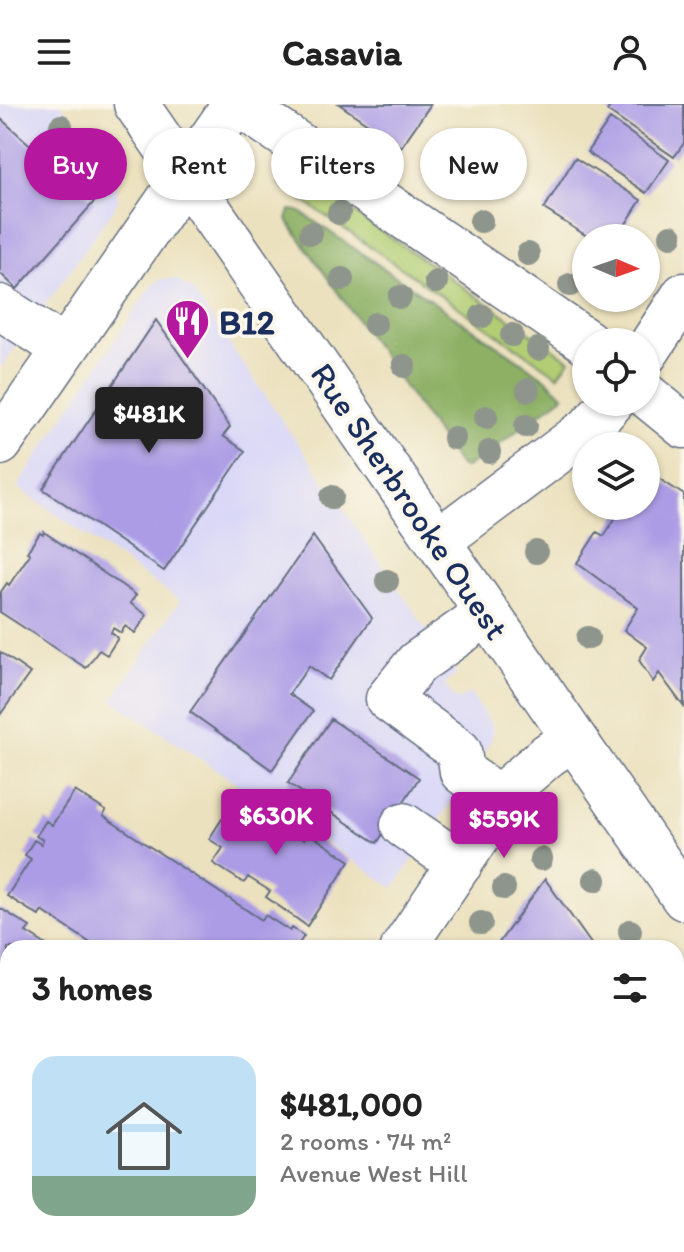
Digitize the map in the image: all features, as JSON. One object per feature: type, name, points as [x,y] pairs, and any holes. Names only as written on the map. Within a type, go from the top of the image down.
[{"type":"street","name":"Rue Sherbrooke Ouest","points":[[136,104],[153,128]]},
{"type":"street","points":[[219,128],[237,104],[572,332]]},
{"type":"street","points":[[0,443],[167,200]]},
{"type":"street","name":"Rue Sherbrooke Ouest","points":[[203,200],[684,898]]},
{"type":"street","points":[[660,332],[684,295]]},
{"type":"street","points":[[0,307],[65,349]]},
{"type":"street","points":[[660,406],[684,426]]},
{"type":"street","points":[[438,541],[588,429],[600,416]]},
{"type":"street","points":[[486,614],[417,663],[388,699],[459,751],[462,772],[502,800]]},
{"type":"street","points":[[408,940],[502,800],[524,775],[572,739]]},
{"type":"street","points":[[403,825],[460,864]]},
{"type":"shaded area","points":[[0,104],[61,104],[77,128],[24,128],[24,200],[118,200],[0,369]]},
{"type":"shaded area","points":[[162,279],[176,279],[192,290],[457,674],[444,684],[457,701],[470,693],[491,725],[493,733],[489,744],[394,888],[112,700],[180,601],[17,487],[152,285]]},
{"type":"green space","points":[[302,200],[336,200],[570,360],[558,376]]},
{"type":"green space","points":[[290,210],[299,211],[545,378],[564,396],[470,465],[460,466],[287,220]]},
{"type":"building","points":[[339,104],[431,104],[404,143],[404,128],[374,128]]},
{"type":"building","points":[[612,104],[684,104],[684,143],[674,157],[607,111]]},
{"type":"building","points":[[0,118],[24,139],[24,200],[94,202],[17,289],[0,273]]},
{"type":"building","points":[[610,119],[669,160],[646,193],[587,152]]},
{"type":"building","points":[[575,158],[641,200],[626,224],[572,224],[572,227],[544,209]]},
{"type":"building","points":[[156,320],[230,427],[223,436],[245,451],[164,571],[43,489]]},
{"type":"building","points":[[660,479],[684,495],[684,707],[659,673],[653,682],[639,660],[647,647],[624,630],[638,608],[577,563],[597,532],[604,536],[614,520],[660,520]]},
{"type":"building","points":[[44,532],[136,595],[130,603],[147,615],[135,633],[125,626],[121,633],[113,628],[111,633],[118,638],[107,655],[99,650],[86,668],[0,612],[0,593],[30,554],[27,552],[40,533],[43,535]]},
{"type":"building","points":[[313,536],[372,618],[329,680],[309,666],[289,694],[313,711],[272,770],[190,712]]},
{"type":"building","points":[[0,652],[30,673],[0,715]]},
{"type":"building","points":[[331,719],[419,778],[377,843],[288,783]]},
{"type":"building","points":[[242,788],[287,819],[283,826],[304,840],[308,833],[350,861],[307,926],[266,897],[270,891],[248,877],[244,883],[213,863],[223,848],[209,839]]},
{"type":"building","points":[[75,791],[106,811],[103,816],[262,920],[265,915],[304,936],[301,940],[86,940],[42,911],[39,916],[7,896],[31,859],[25,855],[34,840],[41,844],[43,840],[36,836],[46,821],[52,825]]},
{"type":"building","points":[[545,879],[588,940],[501,940]]},
{"type":"building","points":[[0,908],[30,927],[26,932],[38,940],[0,940]]},
{"type":"place","name":"B12","points":[[188,361]]}]
